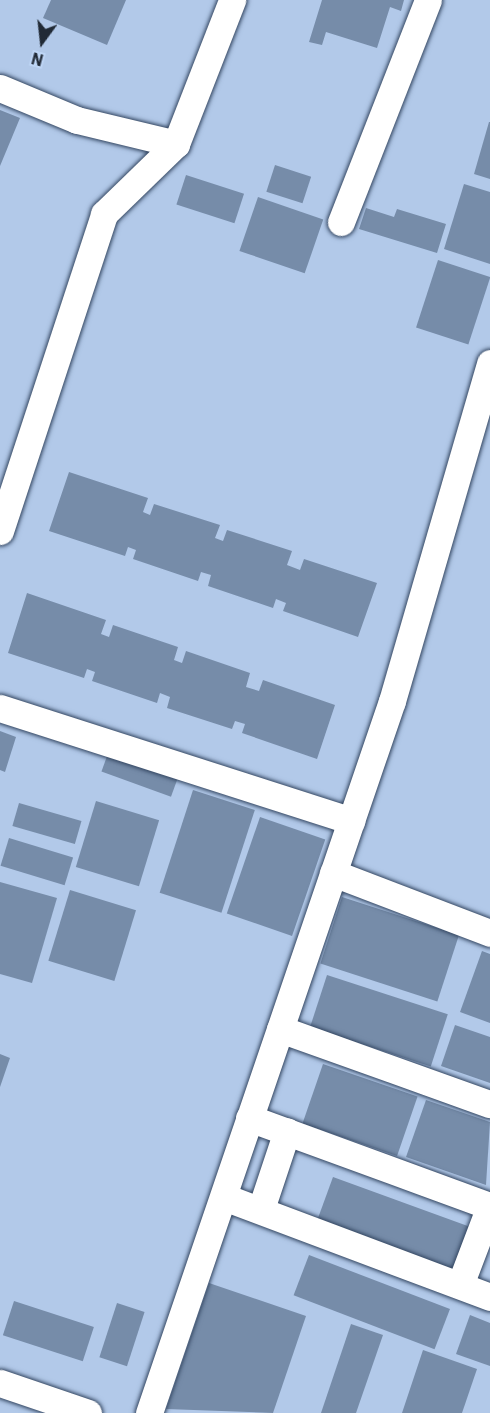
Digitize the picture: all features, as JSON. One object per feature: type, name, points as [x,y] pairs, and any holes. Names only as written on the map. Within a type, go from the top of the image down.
[{"type":"street","points":[[0,531],[104,214],[176,144],[232,0]]},
{"type":"street","points":[[340,222],[428,0]]},
{"type":"street","points":[[0,88],[77,120],[176,144]]},
{"type":"street","points":[[149,1413],[392,701],[490,363]]},
{"type":"street","points":[[0,708],[351,821]]},
{"type":"street","points":[[333,873],[490,933]]},
{"type":"street","points":[[279,1029],[490,1104]]},
{"type":"street","points":[[249,1118],[490,1206],[460,1285]]},
{"type":"street","points":[[261,1209],[287,1131]]},
{"type":"street","points":[[224,1197],[490,1297]]},
{"type":"street","points":[[0,1383],[88,1413]]},
{"type":"building","points":[[51,0],[126,0],[107,45],[43,18]]},
{"type":"building","points":[[322,0],[404,0],[401,11],[390,7],[377,48],[326,32],[322,45],[309,42]]},
{"type":"building","points":[[0,110],[20,118],[0,166]]},
{"type":"building","points":[[490,122],[490,179],[474,174]]},
{"type":"building","points":[[275,165],[311,177],[302,203],[266,192]]},
{"type":"building","points":[[186,175],[244,194],[234,223],[176,204]]},
{"type":"building","points":[[464,184],[490,192],[490,264],[444,249]]},
{"type":"building","points":[[258,197],[323,219],[305,273],[239,251]]},
{"type":"building","points":[[366,208],[394,217],[397,209],[446,224],[437,253],[359,229]]},
{"type":"building","points":[[438,260],[490,277],[468,345],[416,328]]},
{"type":"building","points":[[69,472],[148,498],[143,512],[150,515],[154,504],[220,525],[215,538],[223,541],[227,530],[292,551],[287,565],[300,570],[304,559],[377,583],[358,637],[283,611],[286,603],[276,599],[273,608],[208,586],[211,575],[201,572],[198,581],[133,559],[136,550],[128,547],[125,556],[49,531]]},
{"type":"building","points":[[27,593],[106,620],[101,634],[109,637],[113,625],[178,647],[174,660],[182,663],[186,651],[250,673],[246,687],[259,691],[263,680],[335,705],[317,759],[242,733],[245,724],[235,721],[232,729],[167,708],[170,697],[160,693],[157,703],[92,681],[95,672],[87,669],[84,678],[8,653]]},
{"type":"building","points":[[0,731],[16,737],[5,772],[0,770]]},
{"type":"building","points":[[110,748],[180,773],[171,797],[101,771]]},
{"type":"building","points":[[193,790],[255,810],[221,913],[160,893]]},
{"type":"building","points":[[96,801],[159,820],[139,886],[76,867]]},
{"type":"building","points":[[19,803],[81,821],[75,844],[12,826]]},
{"type":"building","points":[[260,817],[325,839],[292,936],[227,913]]},
{"type":"building","points":[[9,838],[73,858],[65,885],[1,866]]},
{"type":"building","points":[[0,882],[57,898],[32,983],[0,974]]},
{"type":"building","points":[[70,890],[136,910],[114,981],[48,961]]},
{"type":"building","points":[[342,897],[459,935],[437,1002],[320,964]]},
{"type":"building","points":[[482,951],[490,954],[490,1023],[460,1012]]},
{"type":"building","points":[[327,975],[448,1014],[431,1067],[310,1027]]},
{"type":"building","points":[[455,1025],[490,1037],[490,1083],[441,1066]]},
{"type":"building","points":[[0,1054],[10,1058],[0,1087]]},
{"type":"building","points":[[323,1064],[418,1097],[397,1156],[302,1124]]},
{"type":"building","points":[[426,1100],[490,1122],[486,1185],[406,1157]]},
{"type":"building","points":[[333,1177],[471,1227],[455,1272],[317,1222]]},
{"type":"building","points":[[309,1255],[450,1309],[435,1349],[294,1295]]},
{"type":"building","points":[[209,1283],[306,1316],[273,1413],[166,1409]]},
{"type":"building","points":[[14,1301],[94,1327],[83,1361],[3,1335]]},
{"type":"building","points":[[117,1303],[145,1312],[127,1366],[99,1357]]},
{"type":"building","points":[[470,1315],[490,1323],[490,1366],[456,1354]]},
{"type":"building","points":[[351,1324],[383,1335],[356,1413],[321,1413]]},
{"type":"building","points":[[423,1350],[477,1369],[462,1413],[402,1413]]}]
